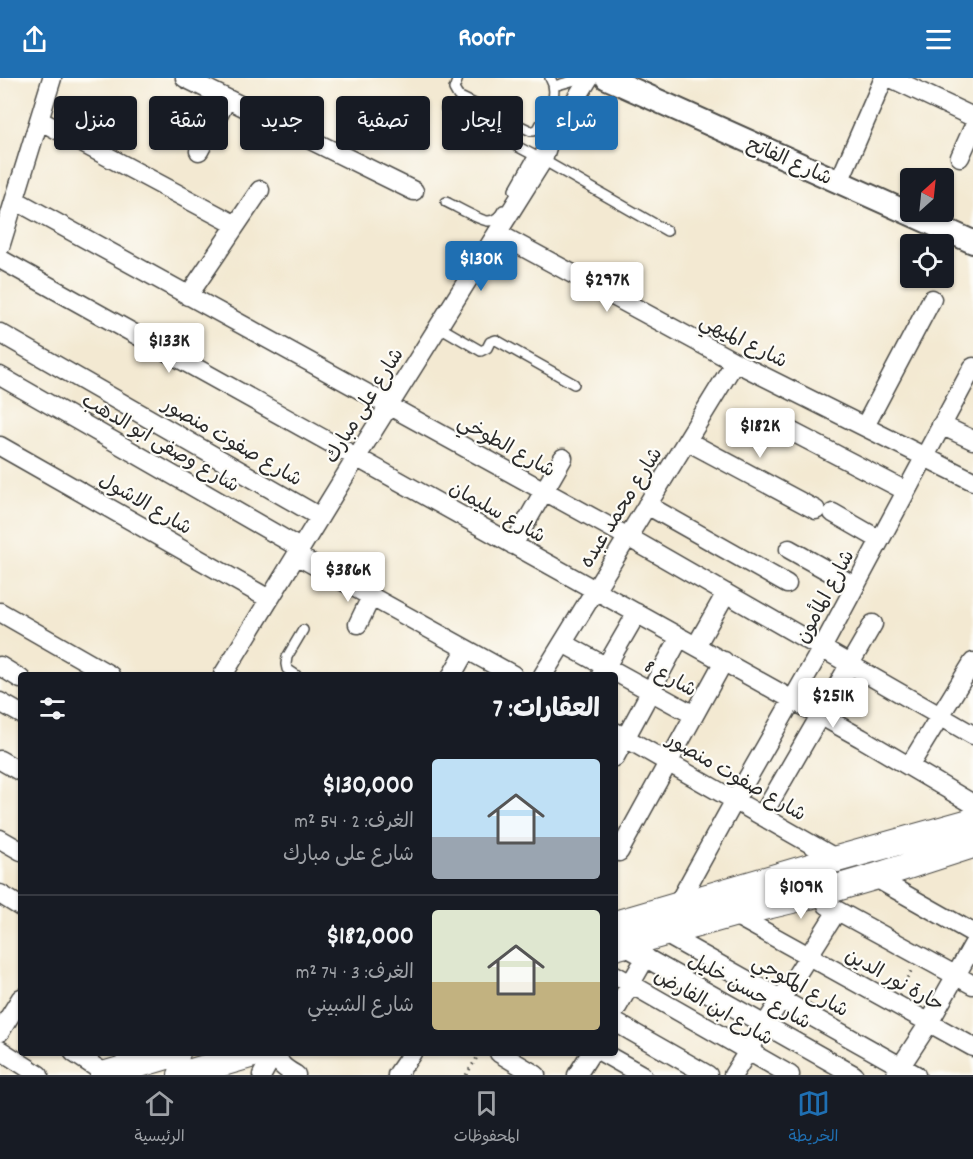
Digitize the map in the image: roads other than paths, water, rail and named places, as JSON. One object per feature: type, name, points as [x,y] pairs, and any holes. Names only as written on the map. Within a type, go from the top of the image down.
[{"type":"main road","points":[[618,939],[676,906],[973,821]]},
{"type":"main road","points":[[618,939],[665,934],[733,914],[809,896],[973,845]]},
{"type":"main road","points":[[105,1075],[167,1056]]},
{"type":"main road","points":[[181,1075],[247,1056]]},
{"type":"street","points":[[0,247],[52,78]]},
{"type":"street","points":[[185,78],[221,96]]},
{"type":"street","name":"شارع على مبارك","points":[[225,672],[497,233],[538,158],[589,78]]},
{"type":"street","name":"شارع على مبارك","points":[[538,158],[556,151],[601,78]]},
{"type":"street","name":"شارع الفاتح","points":[[607,78],[973,242]]},
{"type":"street","points":[[839,182],[884,78]]},
{"type":"street","points":[[891,78],[973,117]]},
{"type":"street","points":[[228,99],[414,192]]},
{"type":"street","points":[[39,120],[236,225]]},
{"type":"street","points":[[960,156],[973,128]]},
{"type":"street","points":[[188,296],[260,190]]},
{"type":"street","name":"شارع الطوخي","points":[[15,200],[628,537],[973,735]]},
{"type":"street","name":"شارع الميهي","points":[[497,233],[735,362],[973,480]]},
{"type":"street","name":"شارع سليمان","points":[[0,259],[910,765],[973,804]]},
{"type":"street","points":[[865,426],[932,299]]},
{"type":"street","name":"شارع صفوت منصور","points":[[0,333],[320,517]]},
{"type":"street","name":"شارع محمد عبده","points":[[545,672],[735,362]]},
{"type":"street","name":"شارع المأمون","points":[[676,906],[822,648],[941,425],[967,391],[973,367]]},
{"type":"street","name":"شارع وصفى ابو الدهب","points":[[0,376],[298,552]]},
{"type":"street","points":[[941,425],[973,440]]},
{"type":"street","points":[[783,427],[906,491]]},
{"type":"street","points":[[687,441],[880,540]]},
{"type":"street","name":"شارع الاشول","points":[[0,446],[269,599]]},
{"type":"street","points":[[513,545],[563,458]]},
{"type":"street","points":[[647,505],[787,584]]},
{"type":"street","points":[[789,549],[855,586]]},
{"type":"street","points":[[298,552],[371,597],[507,672]]},
{"type":"street","points":[[696,646],[726,593]]},
{"type":"street","points":[[358,624],[371,597]]},
{"type":"street","points":[[0,612],[105,672]]},
{"type":"street","points":[[603,671],[637,613]]},
{"type":"street","points":[[762,816],[873,624]]},
{"type":"street","points":[[620,735],[651,691],[680,637]]},
{"type":"street","name":"شارع 8","points":[[563,644],[603,671]]},
{"type":"street","points":[[454,672],[466,650]]},
{"type":"street","points":[[619,852],[724,662]]},
{"type":"street","points":[[910,765],[973,662]]},
{"type":"street","points":[[0,666],[18,677]]},
{"type":"street","name":"شارع 8","points":[[618,677],[651,691],[694,715]]},
{"type":"street","points":[[0,702],[18,712]]},
{"type":"street","name":"شارع صفوت منصور","points":[[620,735],[837,859]]},
{"type":"street","points":[[0,760],[18,770]]},
{"type":"street","points":[[0,839],[18,849]]},
{"type":"street","points":[[874,877],[973,933]]},
{"type":"street","points":[[0,894],[18,905]]},
{"type":"street","points":[[809,896],[973,985]]},
{"type":"street","points":[[733,1075],[837,911]]},
{"type":"street","name":"حارة نور الدين","points":[[733,914],[973,1047]]},
{"type":"street","name":"شارع المكوجي","points":[[665,934],[904,1072]]},
{"type":"street","name":"شارع حسن خليل","points":[[618,939],[854,1075]]},
{"type":"street","points":[[904,1072],[973,945]]},
{"type":"street","points":[[618,999],[623,980],[646,957]]},
{"type":"street","name":"شارع ابن الفارض","points":[[623,980],[790,1075]]},
{"type":"street","points":[[0,1032],[13,1009]]},
{"type":"street","points":[[618,1024],[708,1075]]},
{"type":"street","points":[[0,1050],[39,1075]]},
{"type":"street","points":[[78,1056],[105,1075]]},
{"type":"street","points":[[262,1075],[273,1056]]},
{"type":"street","points":[[276,1056],[283,1068],[296,1075]]},
{"type":"street","points":[[399,1074],[410,1056]]},
{"type":"street","points":[[504,1056],[536,1075]]},
{"type":"street","points":[[578,1075],[589,1056]]},
{"type":"street","points":[[608,1056],[642,1075]]},
{"type":"lane","points":[[458,78],[454,89],[458,96],[534,131],[538,129],[553,98],[552,82],[582,78]]},
{"type":"lane","points":[[523,150],[667,231]]},
{"type":"lane","points":[[447,202],[485,221],[494,220],[501,214],[538,158]]},
{"type":"lane","points":[[438,326],[481,351],[487,348],[492,340],[496,340],[574,384]]},
{"type":"lane","points":[[292,672],[288,669],[286,660],[303,630]]}]
